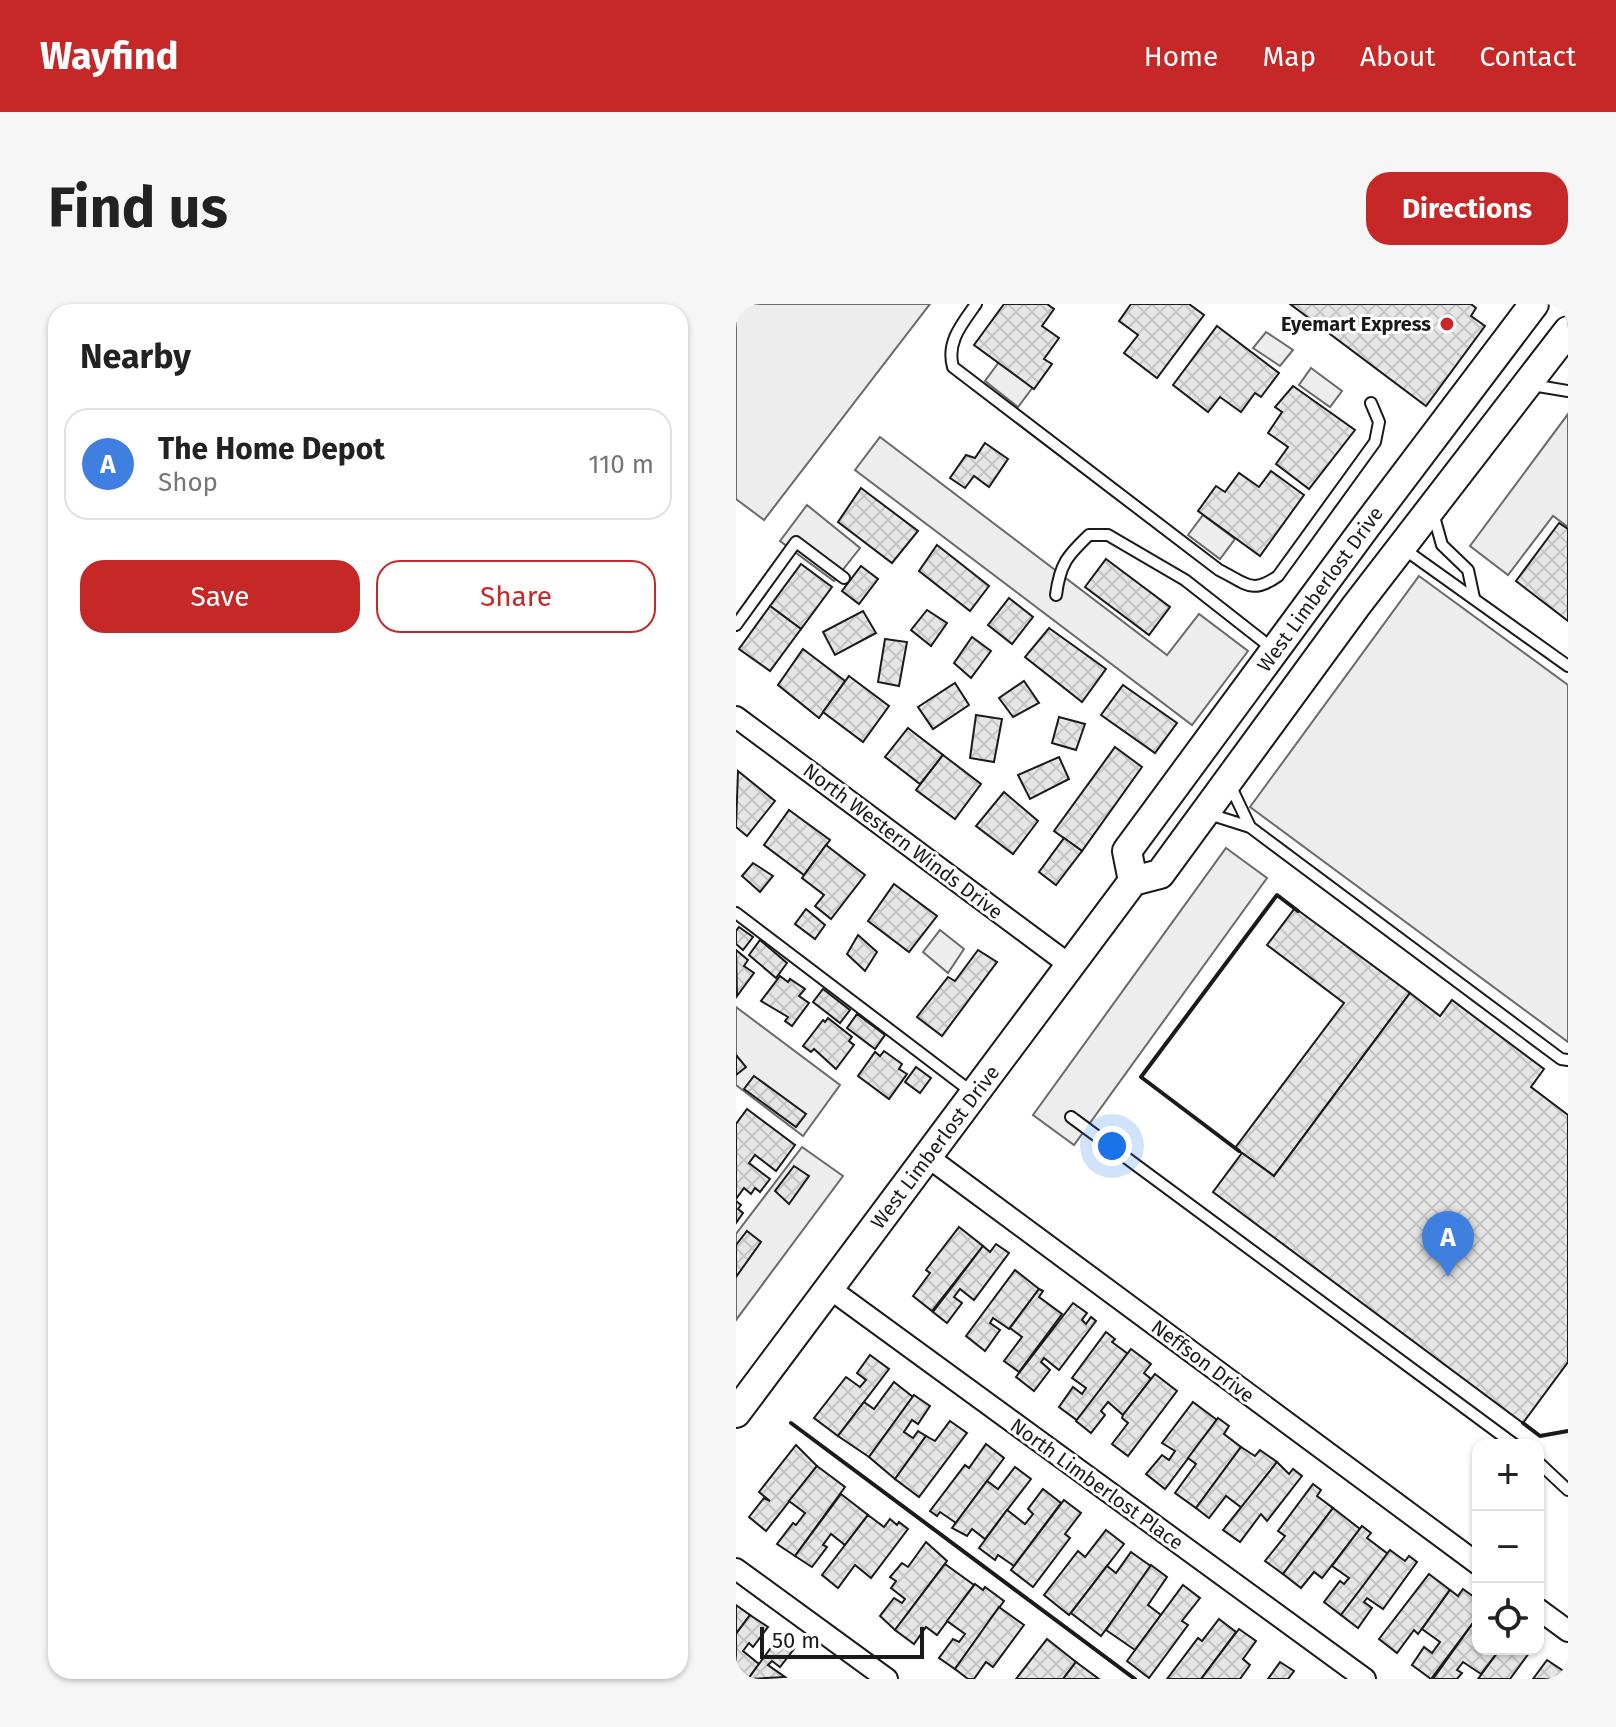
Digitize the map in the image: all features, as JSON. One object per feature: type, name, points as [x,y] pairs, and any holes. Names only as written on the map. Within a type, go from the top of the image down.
[{"type":"street","name":"West Limberlost Drive","points":[[1133,881],[1127,851],[1534,304]]},
{"type":"street","name":"West Limberlost Drive","points":[[736,1413],[1133,881],[1160,874],[1401,547],[1526,385],[1565,340]]},
{"type":"street","points":[[1388,498],[1388,530],[1393,541],[1401,547]]},
{"type":"street","name":"North Western Winds Drive","points":[[736,717],[1071,966]]},
{"type":"street","points":[[1222,722],[1236,744],[1232,776]]},
{"type":"street","name":"Neffson Drive","points":[[928,1157],[1472,1560]]},
{"type":"street","name":"North Limberlost Place","points":[[829,1288],[1365,1679]]},
{"type":"street","points":[[736,1569],[887,1679]]},
{"type":"street","points":[[1544,1613],[1568,1631]]},
{"type":"lane","points":[[976,304],[955,333],[950,357],[953,367],[1219,570],[1254,588],[1264,586],[1278,576],[1375,442],[1379,422],[1371,403]]},
{"type":"lane","points":[[1526,385],[1568,391]]},
{"type":"lane","points":[[1431,508],[1442,545],[1468,570],[1474,598]]},
{"type":"lane","points":[[1056,595],[1059,569],[1071,553],[1089,535],[1108,535],[1185,580],[1275,651]]},
{"type":"lane","points":[[736,625],[796,542],[844,578]]},
{"type":"lane","points":[[1401,547],[1568,666]]},
{"type":"lane","points":[[1232,776],[1250,827]]},
{"type":"lane","points":[[1205,813],[1250,827],[1566,1061]]},
{"type":"lane","points":[[736,913],[975,1094]]},
{"type":"lane","points":[[1071,1117],[1507,1439]]},
{"type":"lane","points":[[1544,1468],[1568,1490]]},
{"type":"shaded area","points":[[736,304],[930,304],[764,520],[736,499]]},
{"type":"shaded area","points":[[1266,332],[1293,350],[1280,366],[1253,348]]},
{"type":"shaded area","points":[[999,362],[1033,387],[1018,407],[985,381]]},
{"type":"shaded area","points":[[1311,368],[1342,391],[1330,407],[1299,385]]},
{"type":"shaded area","points":[[1568,414],[1568,527],[1553,516],[1508,575],[1470,546]]},
{"type":"shaded area","points":[[880,437],[1167,655],[1199,614],[1248,651],[1192,725],[855,470]]},
{"type":"shaded area","points":[[807,505],[860,548],[834,581],[780,541]]},
{"type":"shaded area","points":[[1203,515],[1235,539],[1220,559],[1188,535]]},
{"type":"shaded area","points":[[1419,576],[1568,685],[1568,1042],[1250,807]]},
{"type":"shaded area","points":[[1226,848],[1267,878],[1074,1145],[1033,1115]]},
{"type":"shaded area","points":[[940,930],[964,949],[948,973],[923,952]]},
{"type":"shaded area","points":[[736,1007],[840,1085],[803,1136],[736,1085]]},
{"type":"shaded area","points":[[802,1147],[843,1176],[736,1320],[736,1234]]},
{"type":"building","points":[[1004,304],[1047,304],[1054,309],[1042,326],[1059,338],[1044,359],[1052,364],[1034,389],[974,345]]},
{"type":"building","points":[[1131,304],[1189,304],[1204,315],[1157,378],[1124,353],[1138,335],[1119,321]]},
{"type":"building","points":[[1290,304],[1471,304],[1476,308],[1471,316],[1485,326],[1426,406]]},
{"type":"building","points":[[1217,326],[1279,373],[1261,397],[1255,393],[1241,412],[1220,397],[1208,412],[1173,385]]},
{"type":"building","points":[[1293,386],[1355,430],[1309,489],[1276,464],[1288,447],[1268,433],[1282,412],[1275,407]]},
{"type":"building","points":[[985,443],[1008,459],[989,487],[974,476],[965,488],[950,478],[966,455],[975,458]]},
{"type":"building","points":[[1271,471],[1304,495],[1260,556],[1198,511],[1216,486],[1225,492],[1239,473],[1259,487]]},
{"type":"building","points":[[861,488],[918,531],[892,563],[838,522]]},
{"type":"building","points":[[1559,523],[1568,529],[1568,621],[1516,581]]},
{"type":"building","points":[[937,545],[989,586],[970,611],[919,571]]},
{"type":"building","points":[[1106,559],[1170,607],[1149,635],[1085,587]]},
{"type":"building","points":[[801,564],[832,587],[801,629],[770,606]]},
{"type":"building","points":[[861,566],[878,579],[859,604],[842,591]]},
{"type":"building","points":[[1009,598],[1033,617],[1012,644],[988,625]]},
{"type":"building","points":[[770,606],[801,629],[770,671],[739,649]]},
{"type":"building","points":[[927,610],[947,623],[931,646],[911,630]]},
{"type":"building","points":[[863,611],[876,633],[835,655],[823,632]]},
{"type":"building","points":[[1049,628],[1106,669],[1082,702],[1025,657]]},
{"type":"building","points":[[972,637],[991,651],[971,678],[954,663]]},
{"type":"building","points":[[885,639],[907,642],[899,686],[878,682]]},
{"type":"building","points":[[803,649],[845,681],[819,718],[778,685]]},
{"type":"building","points":[[849,676],[889,706],[863,742],[823,712]]},
{"type":"building","points":[[1024,681],[1039,703],[1013,717],[999,698]]},
{"type":"building","points":[[955,683],[969,705],[933,729],[918,707]]},
{"type":"building","points":[[1123,685],[1177,723],[1155,753],[1101,715]]},
{"type":"building","points":[[976,715],[1002,719],[994,762],[970,758]]},
{"type":"building","points":[[1059,717],[1085,724],[1076,750],[1052,743]]},
{"type":"building","points":[[908,728],[943,755],[920,784],[885,757]]},
{"type":"building","points":[[1115,747],[1142,767],[1082,851],[1054,831]]},
{"type":"building","points":[[943,755],[981,784],[955,819],[916,790]]},
{"type":"building","points":[[1059,757],[1069,779],[1030,799],[1018,775]]},
{"type":"building","points":[[738,771],[775,801],[747,836],[736,827]]},
{"type":"building","points":[[1004,792],[1038,821],[1013,854],[976,826]]},
{"type":"building","points":[[789,810],[830,840],[804,875],[764,845]]},
{"type":"building","points":[[1064,838],[1082,851],[1056,885],[1039,872]]},
{"type":"building","points":[[826,845],[865,875],[831,919],[815,906],[824,895],[802,878]]},
{"type":"building","points":[[753,863],[773,876],[760,892],[742,876]]},
{"type":"building","points":[[894,884],[937,916],[909,952],[868,921]]},
{"type":"building","points":[[1295,908],[1410,993],[1274,1176],[1235,1148],[1344,1003],[1267,945]]},
{"type":"building","points":[[806,909],[825,925],[815,939],[795,924]]},
{"type":"building","points":[[739,927],[753,937],[743,950],[736,944]]},
{"type":"building","points":[[858,935],[877,952],[865,971],[847,954]]},
{"type":"building","points":[[760,940],[787,963],[776,978],[749,955]]},
{"type":"building","points":[[736,950],[748,960],[744,966],[754,973],[737,996]]},
{"type":"building","points":[[978,950],[997,962],[942,1036],[917,1017],[948,977],[955,981]]},
{"type":"building","points":[[780,976],[805,989],[799,996],[809,1003],[792,1026],[785,1021],[788,1017],[761,1001]]},
{"type":"building","points":[[823,989],[850,1010],[840,1023],[813,1002]]},
{"type":"building","points":[[1410,993],[1440,1016],[1452,1000],[1544,1069],[1531,1087],[1568,1115],[1568,1362],[1523,1423],[1213,1192],[1242,1153],[1274,1176]]},
{"type":"building","points":[[857,1014],[885,1035],[875,1049],[847,1028]]},
{"type":"building","points":[[828,1018],[852,1037],[849,1041],[854,1045],[836,1069],[814,1049],[811,1052],[803,1046]]},
{"type":"building","points":[[884,1051],[902,1064],[899,1069],[907,1074],[889,1099],[858,1076],[875,1052],[880,1056]]},
{"type":"building","points":[[736,1055],[746,1067],[736,1075]]},
{"type":"building","points":[[916,1067],[931,1078],[920,1093],[905,1082]]},
{"type":"building","points":[[754,1076],[806,1114],[796,1127],[744,1089]]},
{"type":"building","points":[[747,1109],[795,1145],[776,1171],[755,1155],[749,1163],[770,1179],[760,1192],[755,1188],[751,1194],[744,1188],[736,1199],[736,1124]]},
{"type":"building","points":[[794,1166],[809,1176],[789,1204],[775,1191]]},
{"type":"building","points":[[736,1201],[743,1213],[736,1223]]},
{"type":"building","points":[[959,1227],[983,1246],[932,1311],[913,1296],[930,1273],[926,1270]]},
{"type":"building","points":[[747,1231],[761,1242],[736,1277],[736,1245]]},
{"type":"building","points":[[996,1244],[1009,1253],[974,1300],[960,1289],[954,1297],[962,1303],[947,1323],[933,1312],[983,1246],[990,1252]]},
{"type":"building","points":[[1015,1270],[1039,1289],[1009,1329],[993,1318],[990,1323],[1000,1330],[985,1351],[966,1336]]},
{"type":"building","points":[[1039,1289],[1043,1291],[1039,1297],[1062,1314],[1019,1372],[1004,1361],[1022,1337],[1010,1328]]},
{"type":"building","points":[[1073,1303],[1087,1313],[1082,1320],[1086,1324],[1091,1317],[1096,1321],[1059,1370],[1044,1358],[1041,1362],[1050,1370],[1034,1391],[1016,1377]]},
{"type":"building","points":[[1106,1332],[1115,1339],[1112,1342],[1128,1354],[1078,1421],[1059,1407],[1073,1387],[1082,1394],[1086,1388],[1072,1378]]},
{"type":"building","points":[[1131,1349],[1151,1364],[1144,1373],[1151,1379],[1123,1415],[1108,1402],[1101,1411],[1105,1415],[1091,1433],[1076,1421]]},
{"type":"building","points":[[870,1355],[889,1369],[838,1436],[814,1418],[846,1377],[860,1387],[866,1380],[857,1373]]},
{"type":"building","points":[[1155,1374],[1177,1391],[1128,1456],[1112,1444],[1128,1423],[1122,1418],[1123,1415]]},
{"type":"building","points":[[894,1382],[913,1397],[869,1457],[838,1436],[864,1402],[874,1409]]},
{"type":"building","points":[[914,1395],[930,1406],[918,1424],[912,1420],[904,1432],[913,1438],[918,1431],[926,1436],[895,1479],[869,1457]]},
{"type":"building","points":[[1193,1402],[1217,1420],[1165,1489],[1146,1474],[1162,1455],[1169,1460],[1175,1451],[1162,1443]]},
{"type":"building","points":[[1218,1418],[1229,1426],[1224,1434],[1241,1447],[1196,1508],[1175,1493],[1196,1464],[1188,1458]]},
{"type":"building","points":[[950,1421],[967,1433],[919,1497],[895,1479],[926,1436],[935,1441]]},
{"type":"building","points":[[986,1444],[1004,1458],[956,1523],[940,1512],[937,1516],[930,1511],[965,1465],[969,1468]]},
{"type":"building","points":[[796,1445],[817,1466],[766,1531],[749,1517],[764,1498],[770,1501],[759,1492]]},
{"type":"building","points":[[1241,1447],[1255,1456],[1260,1450],[1277,1462],[1242,1508],[1226,1496],[1209,1518],[1196,1508]]},
{"type":"building","points":[[1277,1462],[1289,1474],[1293,1469],[1302,1476],[1267,1521],[1261,1514],[1240,1542],[1223,1530]]},
{"type":"building","points":[[817,1466],[845,1487],[795,1556],[777,1544],[805,1513],[789,1501]]},
{"type":"building","points":[[1015,1467],[1031,1479],[985,1539],[972,1529],[967,1536],[952,1528],[987,1481],[998,1489]]},
{"type":"building","points":[[1313,1484],[1321,1490],[1317,1496],[1333,1508],[1283,1574],[1265,1561],[1285,1536],[1278,1531]]},
{"type":"building","points":[[1043,1489],[1061,1503],[1014,1566],[998,1555],[995,1560],[979,1548],[1007,1510],[1025,1524],[1033,1514],[1028,1509]]},
{"type":"building","points":[[841,1494],[868,1515],[845,1545],[831,1534],[823,1545],[827,1547],[812,1567],[795,1556]]},
{"type":"building","points":[[1064,1500],[1081,1513],[1065,1534],[1070,1538],[1033,1587],[1011,1570]]},
{"type":"building","points":[[1333,1508],[1360,1529],[1322,1578],[1314,1572],[1301,1588],[1283,1574]]},
{"type":"building","points":[[868,1515],[884,1527],[890,1519],[908,1529],[871,1578],[855,1565],[838,1588],[822,1575]]},
{"type":"building","points":[[1362,1526],[1371,1533],[1367,1538],[1388,1554],[1341,1615],[1324,1602],[1340,1581],[1344,1584],[1349,1578],[1332,1566]]},
{"type":"building","points":[[1106,1530],[1124,1544],[1069,1615],[1044,1595],[1078,1551],[1085,1557]]},
{"type":"building","points":[[926,1542],[947,1561],[895,1630],[880,1616],[894,1598],[902,1603],[905,1599],[891,1588],[896,1581],[890,1577],[902,1563],[908,1567]]},
{"type":"building","points":[[1390,1550],[1405,1561],[1409,1556],[1417,1562],[1383,1609],[1367,1598],[1364,1602],[1372,1608],[1358,1628],[1341,1615]]},
{"type":"building","points":[[1131,1552],[1152,1567],[1101,1636],[1071,1613],[1107,1566],[1116,1573]]},
{"type":"building","points":[[945,1564],[974,1585],[937,1635],[926,1627],[914,1644],[895,1630]]},
{"type":"building","points":[[1151,1565],[1167,1577],[1148,1605],[1161,1615],[1135,1650],[1106,1630]]},
{"type":"building","points":[[1429,1574],[1450,1590],[1418,1634],[1414,1630],[1397,1653],[1379,1639]]},
{"type":"building","points":[[975,1584],[983,1590],[985,1587],[1004,1601],[955,1669],[939,1658],[953,1639],[959,1642],[965,1634],[947,1621]]},
{"type":"building","points":[[1183,1585],[1200,1598],[1182,1621],[1188,1625],[1149,1678],[1127,1661]]},
{"type":"building","points":[[1463,1589],[1472,1596],[1472,1624],[1431,1679],[1412,1665],[1424,1647],[1432,1653],[1440,1642],[1422,1629],[1450,1590],[1458,1596]]},
{"type":"building","points":[[736,1605],[750,1615],[736,1634]]},
{"type":"building","points":[[999,1607],[1024,1625],[993,1667],[986,1662],[974,1679],[968,1679],[955,1669]]},
{"type":"building","points":[[750,1615],[768,1627],[753,1647],[749,1643],[743,1651],[759,1664],[748,1679],[736,1679],[736,1634]]},
{"type":"building","points":[[1219,1619],[1236,1632],[1201,1679],[1167,1679],[1198,1638],[1202,1641]]},
{"type":"building","points":[[1472,1624],[1472,1655],[1495,1655],[1481,1674],[1463,1662],[1457,1670],[1462,1673],[1457,1679],[1433,1679]]},
{"type":"building","points":[[1239,1629],[1256,1641],[1243,1659],[1250,1665],[1240,1679],[1201,1679]]},
{"type":"building","points":[[778,1638],[794,1649],[780,1667],[772,1661],[768,1665],[785,1677],[748,1679]]},
{"type":"building","points":[[1047,1639],[1076,1662],[1063,1679],[1016,1679]]},
{"type":"building","points":[[1496,1655],[1528,1655],[1510,1679],[1478,1679]]},
{"type":"building","points":[[1547,1660],[1568,1674],[1568,1679],[1533,1679]]},
{"type":"building","points":[[1076,1662],[1099,1679],[1063,1679]]},
{"type":"building","points":[[1280,1662],[1294,1671],[1288,1679],[1268,1679]]},
{"type":"wall","points":[[1239,1151],[1141,1077],[1277,895],[1298,911]]},
{"type":"wall","points":[[791,1423],[1135,1679]]},
{"type":"wall","points":[[1523,1423],[1540,1436],[1568,1431]]},
{"type":"place","name":"Eyemart Express","points":[[1447,324]]},
{"type":"place","name":"The Home Depot","points":[[1448,1277]]}]
